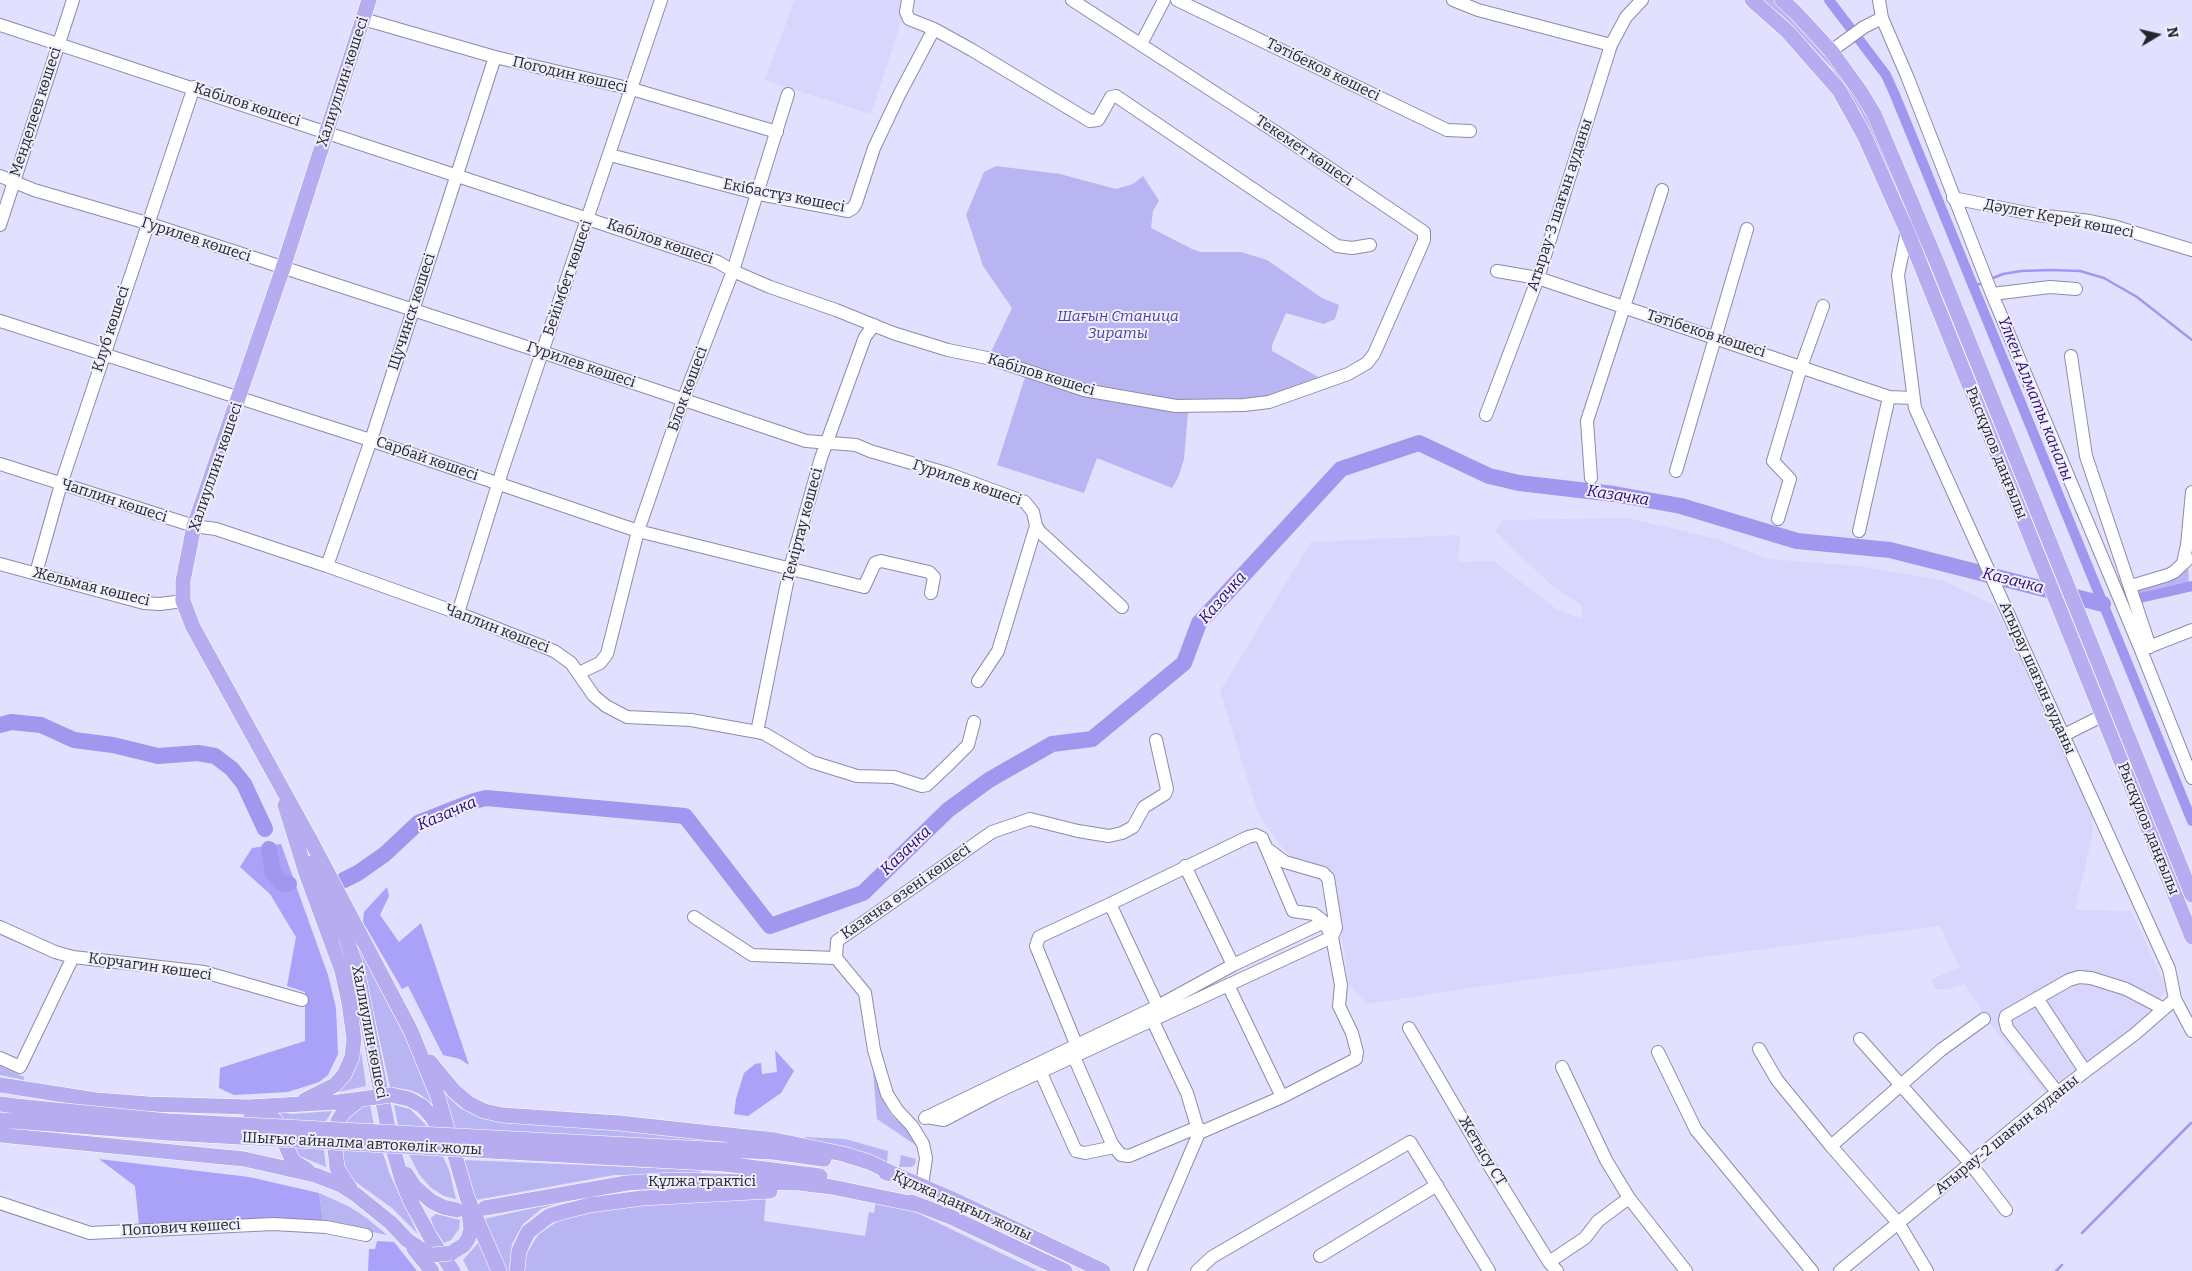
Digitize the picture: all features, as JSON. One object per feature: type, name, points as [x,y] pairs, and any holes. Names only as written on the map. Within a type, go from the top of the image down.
[{"type":"main road","name":"Халиуллин көшесі","points":[[348,912],[194,627],[182,601],[183,581],[194,526],[283,268],[369,0]]},
{"type":"main road","name":"Рысқұлов даңғылы","points":[[1752,0],[1788,32],[1839,90],[1864,135],[1907,231],[2038,560],[2192,937]]},
{"type":"main road","name":"Рысқұлов даңғылы","points":[[1782,0],[1837,47],[1874,114],[1942,274],[2192,895]]},
{"type":"main road","name":"Халлиулин көшесі","points":[[256,739],[332,906],[357,969],[365,999],[384,1109],[397,1163],[410,1200],[433,1242],[453,1271]]},
{"type":"main road","points":[[2129,782],[2145,776]]},
{"type":"main road","points":[[282,1106],[309,1100],[335,1086],[349,1067],[354,1039],[342,971],[306,873],[284,802]]},
{"type":"main road","name":"Халлиулин көшесі","points":[[348,912],[410,1030],[438,1097],[467,1197],[499,1271]]},
{"type":"main road","points":[[410,1030],[446,1082],[468,1103],[484,1111],[502,1115],[716,1132],[775,1140],[843,1154],[869,1162],[896,1175]]},
{"type":"main road","points":[[0,1085],[96,1100],[140,1104],[249,1107],[282,1106],[391,1095],[409,1099],[422,1106],[440,1128],[455,1160]]},
{"type":"main road","points":[[0,1094],[150,1111],[270,1116],[277,1124],[294,1162],[315,1175]]},
{"type":"main road","points":[[355,1194],[337,1168],[334,1138],[338,1121],[343,1113],[364,1098]]},
{"type":"main road","points":[[8,1105],[168,1121],[422,1140]]},
{"type":"main road","points":[[384,1109],[402,1164],[414,1186],[431,1201],[443,1207],[457,1210]]},
{"type":"main road","name":"Шығыс айналма автокөлік жолы","points":[[7,1120],[168,1134],[422,1140],[725,1157]]},
{"type":"main road","points":[[0,1135],[244,1159],[315,1175],[341,1185],[391,1223],[432,1271]]},
{"type":"main road","name":"Құлжа даңғыл жолы","points":[[725,1157],[773,1152],[825,1159],[896,1175],[1103,1271]]},
{"type":"main road","name":"Құлжа даңғыл жолы","points":[[725,1157],[769,1168],[853,1182],[951,1217],[1065,1271]]},
{"type":"main road","name":"Құлжа трактісі","points":[[485,1208],[627,1183],[672,1180],[799,1183],[863,1193],[919,1205]]},
{"type":"main road","points":[[516,1271],[519,1252],[528,1232],[549,1216],[581,1207],[642,1198],[730,1192],[805,1191],[863,1193]]},
{"type":"main road","points":[[407,1240],[424,1252],[433,1255],[451,1253],[464,1245],[468,1239],[471,1222],[467,1197]]},
{"type":"street","name":"Менделеев көшесі","points":[[0,225],[73,0]]},
{"type":"street","name":"Бейімбет көшесі","points":[[458,613],[498,483],[661,0]]},
{"type":"street","points":[[908,0],[907,16],[934,29],[1090,121],[1098,120],[1111,97],[1116,96],[1337,246],[1352,248],[1370,245]]},
{"type":"street","name":"Текемет көшесі","points":[[1072,0],[1424,232],[1424,240],[1374,354]]},
{"type":"street","points":[[1141,44],[1164,0]]},
{"type":"street","name":"Тәтібеков көшесі","points":[[1178,0],[1447,130],[1470,130]]},
{"type":"street","points":[[1453,0],[1478,10],[1611,45]]},
{"type":"street","name":"Атырау-3 шағын ауданы","points":[[1486,415],[1538,278],[1611,45],[1626,17],[1642,0]]},
{"type":"street","points":[[1879,0],[1882,18],[1907,76],[1953,198],[1992,294],[2145,649],[2192,778]]},
{"type":"street","points":[[1837,47],[1864,26],[1882,18]]},
{"type":"street","name":"Погодин көшесі","points":[[363,19],[495,57],[632,89],[777,132]]},
{"type":"street","name":"Кабілов көшесі","points":[[0,25],[194,87],[718,262],[733,271],[874,326],[948,350],[992,359],[1084,390],[1176,406],[1244,405],[1269,402],[1348,374],[1367,363],[1374,354]]},
{"type":"street","name":"Екібастұз көшесі","points":[[610,155],[759,194],[848,211],[853,208],[874,148],[899,95],[934,29]]},
{"type":"street","name":"Щучинск көшесі","points":[[328,566],[371,440],[495,57]]},
{"type":"street","name":"Клуб көшесі","points":[[36,573],[61,484],[194,87]]},
{"type":"street","name":"Блок көшесі","points":[[579,673],[600,663],[607,654],[638,531],[683,400],[733,271],[759,194],[788,94]]},
{"type":"street","name":"Гурилев көшесі","points":[[0,176],[14,180],[34,190],[147,223],[542,352],[806,441],[856,445],[870,451],[946,473],[1025,502],[1033,512],[1036,526],[1122,607]]},
{"type":"street","points":[[1591,478],[1587,421],[1662,190]]},
{"type":"street","name":"Дәулет Керей көшесі","points":[[1953,198],[2037,216],[2090,221],[2113,226],[2192,250]]},
{"type":"street","points":[[1676,471],[1747,229]]},
{"type":"street","name":"Атырау шағын ауданы","points":[[1907,231],[1898,275],[1914,408],[2169,969],[2174,1000],[2192,1031]]},
{"type":"street","name":"Тәтібеков көшесі","points":[[1497,271],[1538,278],[1889,397],[1913,398]]},
{"type":"street","points":[[1992,294],[2050,286],[2076,289]]},
{"type":"street","points":[[1778,519],[1790,479],[1774,460],[1802,366],[1823,306]]},
{"type":"street","name":"Сарбай көшесі","points":[[0,321],[371,440],[638,531],[864,587],[867,585],[869,573],[875,563],[881,561],[929,572],[934,577],[931,594]]},
{"type":"street","name":"Теміртау көшесі","points":[[757,732],[790,568],[826,442],[865,337],[874,326]]},
{"type":"street","points":[[2071,356],[2086,456],[2131,586],[2145,649]]},
{"type":"street","points":[[1859,530],[1889,397]]},
{"type":"street","name":"Чаплин көшесі","points":[[0,464],[194,526],[216,529],[328,566],[458,613],[554,651],[571,663],[594,696],[606,706],[627,717],[691,720],[757,732],[765,734],[812,762],[857,776],[894,777],[922,786],[926,785],[968,745],[974,722]]},
{"type":"street","points":[[2131,586],[2168,575],[2187,560],[2192,492]]},
{"type":"street","points":[[978,681],[998,651],[1036,526]]},
{"type":"street","name":"Жельмая көшесі","points":[[0,564],[144,603],[160,604],[182,601]]},
{"type":"street","points":[[2145,649],[2192,630]]},
{"type":"street","points":[[2064,735],[2102,716]]},
{"type":"street","name":"Казачка өзені көшесі","points":[[922,1186],[926,1158],[923,1144],[912,1126],[897,1110],[887,1094],[874,1050],[865,992],[836,958],[837,941],[992,832],[1030,819],[1078,831],[1109,836],[1122,833],[1133,827],[1144,807],[1165,794],[1167,789],[1156,740]]},
{"type":"street","points":[[1074,1057],[1114,1147],[1121,1155],[1129,1156],[1282,1097],[1356,1059],[1357,1052],[1352,1033],[1339,1006],[1341,985],[1332,937],[1324,922],[1314,914],[1294,911],[1268,849],[1262,838],[1256,835],[1248,836],[1039,937],[1036,942],[1076,1044]]},
{"type":"street","points":[[912,1126],[926,1117],[1076,1044],[1228,985],[1332,937],[1336,928],[1328,878],[1323,873],[1284,862],[1268,849]]},
{"type":"street","points":[[1185,866],[1233,965]]},
{"type":"street","points":[[1110,904],[1187,1093],[1198,1130],[1140,1271]]},
{"type":"street","points":[[694,917],[752,955],[836,958]]},
{"type":"street","points":[[926,1117],[944,1120],[1074,1057],[1155,1014],[1233,965],[1324,922]]},
{"type":"street","name":"Корчагин көшесі","points":[[0,927],[55,952],[73,957],[204,972],[302,1000]]},
{"type":"street","points":[[0,1058],[20,1067],[73,957]]},
{"type":"street","points":[[2057,1092],[2007,1028],[2006,1016],[2070,980],[2079,977],[2092,978],[2126,989],[2164,1009]]},
{"type":"street","points":[[1228,985],[1282,1097]]},
{"type":"street","points":[[2037,998],[2085,1071]]},
{"type":"street","name":"Атырау-2 шағын ауданы","points":[[1840,1271],[2057,1092],[2174,1000]]},
{"type":"street","points":[[1831,1146],[1941,1050],[1984,1019]]},
{"type":"street","name":"Жетысу СТ","points":[[1409,1028],[1553,1266]]},
{"type":"street","points":[[1860,1039],[1970,1163],[2006,1210]]},
{"type":"street","points":[[1759,1049],[1777,1080],[1899,1224],[1926,1271]]},
{"type":"street","points":[[1658,1052],[1696,1130],[1812,1271]]},
{"type":"street","points":[[1562,1067],[1606,1160],[1629,1198],[1686,1271]]},
{"type":"street","points":[[1041,1073],[1076,1151],[1085,1153],[1114,1147]]},
{"type":"street","points":[[1197,1271],[1212,1257],[1410,1142],[1437,1185],[1485,1270]]},
{"type":"street","points":[[1320,1256],[1437,1185]]},
{"type":"street","points":[[1553,1266],[1585,1238],[1598,1221],[1629,1198]]},
{"type":"street","name":"Попович көшесі","points":[[0,1204],[90,1233],[273,1224],[326,1227],[366,1235]]},
{"type":"shaded area","points":[[795,0],[908,0],[871,114],[764,80]]},
{"type":"shaded area","points":[[1629,518],[1720,540],[1768,559],[1859,566],[1942,580],[1993,605],[2092,815],[2093,832],[2075,910],[2131,911],[2167,989],[2145,1019],[2045,1092],[1989,1022],[1965,984],[1948,989],[1936,989],[1931,979],[1960,968],[1940,926],[1497,984],[1367,1004],[1349,985],[1334,886],[1294,860],[1280,845],[1258,813],[1220,691],[1311,542],[1460,535],[1458,562],[1494,561],[1559,611],[1583,619],[1581,605],[1552,586],[1495,531],[1503,520]]},
{"type":"shaded area","points":[[281,844],[328,975],[336,1008],[338,1054],[328,1075],[319,1082],[288,1092],[234,1095],[219,1088],[220,1068],[305,1041],[305,992],[287,986],[296,937],[270,894],[240,867],[252,848]]},
{"type":"shaded area","points":[[387,887],[389,896],[380,915],[399,942],[421,923],[469,1065],[460,1059],[443,1055],[408,986],[402,989],[363,922],[364,912]]},
{"type":"shaded area","points":[[775,1050],[794,1071],[781,1093],[748,1116],[734,1114],[736,1099],[744,1073],[755,1064],[761,1063],[762,1074],[777,1072]]},
{"type":"shaded area","points":[[99,1159],[249,1177],[319,1193],[323,1222],[139,1225],[135,1186]]},
{"type":"shaded area","points":[[377,1241],[394,1242],[417,1271],[368,1271],[369,1249],[375,1249]]},
{"type":"green space","points":[[1762,0],[1775,0],[1790,12],[1838,65],[1867,110],[2135,763],[2130,766],[1861,112],[1833,69],[1785,18]]},
{"type":"green space","name":"Шағын Станица Зираты","points":[[996,166],[1060,174],[1116,189],[1133,184],[1143,176],[1159,201],[1153,211],[1151,228],[1201,252],[1241,252],[1267,260],[1322,298],[1339,305],[1335,319],[1324,324],[1286,313],[1272,345],[1272,351],[1322,379],[1260,399],[1189,400],[1184,459],[1178,478],[1172,488],[1097,458],[1084,493],[997,465],[1026,374],[1025,368],[991,352],[1012,308],[983,266],[966,215],[984,172]]},
{"type":"green space","points":[[2188,564],[2189,584],[2137,595],[2138,589]]},
{"type":"green space","points":[[353,937],[407,1041],[433,1106],[420,1094],[410,1090],[390,1087],[365,974]]},
{"type":"green space","points":[[358,1029],[366,1086],[339,1092],[345,1082]]},
{"type":"green space","points":[[0,1066],[24,1077],[24,1080],[0,1075]]},
{"type":"green space","points":[[873,1073],[876,1073],[884,1102],[891,1115],[916,1138],[917,1146],[877,1119]]},
{"type":"green space","points":[[443,1092],[460,1108],[484,1119],[614,1127],[727,1142],[455,1132]]},
{"type":"green space","points":[[370,1105],[374,1126],[390,1175],[418,1234],[392,1208],[349,1177],[343,1169],[339,1126],[357,1108]]},
{"type":"green space","points":[[394,1105],[410,1109],[431,1130],[449,1170],[456,1199],[444,1196],[430,1187],[419,1174],[399,1130]]},
{"type":"green space","points":[[271,1111],[292,1114],[332,1111],[325,1123],[323,1144],[326,1167],[295,1154]]},
{"type":"green space","points":[[805,1137],[845,1139],[888,1151],[887,1163],[804,1141]]},
{"type":"green space","points":[[901,1155],[916,1159],[915,1164],[912,1167],[899,1167]]},
{"type":"green space","points":[[464,1160],[701,1170],[700,1175],[614,1175],[476,1200]]},
{"type":"green space","points":[[319,1193],[350,1207],[387,1235],[323,1222]]},
{"type":"green space","points":[[766,1196],[764,1221],[865,1236],[869,1212],[874,1213],[876,1201],[911,1210],[1038,1271],[523,1271],[527,1253],[538,1235],[558,1221],[594,1209]]},
{"type":"green space","points":[[561,1202],[541,1209],[523,1224],[512,1244],[509,1271],[506,1271],[484,1219]]},
{"type":"green space","points":[[436,1214],[460,1220],[459,1229],[451,1240],[444,1243],[433,1227],[431,1218]]},
{"type":"green space","points":[[479,1242],[492,1271],[469,1271],[463,1260]]},
{"type":"waterway","name":"Үлкен Алматы каналы","points":[[1829,0],[1886,75],[1895,95],[2192,821]]},
{"type":"waterway","points":[[1993,278],[2021,271],[2051,270],[2080,271],[2104,278],[2137,297],[2192,340]]},
{"type":"waterway","name":"Үлкен Алматы каналы","points":[[1973,286],[1980,284]]},
{"type":"waterway","name":"Казачка","points":[[344,880],[358,873],[385,854],[418,823],[486,798],[685,816],[770,926],[863,893],[948,810],[989,780],[1052,744],[1092,739],[1184,663],[1199,623],[1341,469],[1419,443],[1489,476],[1519,483],[1614,494],[1681,506],[1797,541],[1890,550],[2103,604]]},
{"type":"waterway","points":[[2140,598],[2192,586]]},
{"type":"waterway","name":"Казачка","points":[[0,725],[11,722],[41,725],[74,740],[113,745],[158,756],[198,753],[215,756],[232,769],[244,784],[265,829]]},
{"type":"waterway","name":"Казачка","points":[[269,849],[273,873],[281,883],[289,884]]},
{"type":"waterway","points":[[2082,1233],[2191,1123]]},
{"type":"waterway","points":[[2056,1271],[2062,1265]]}]
